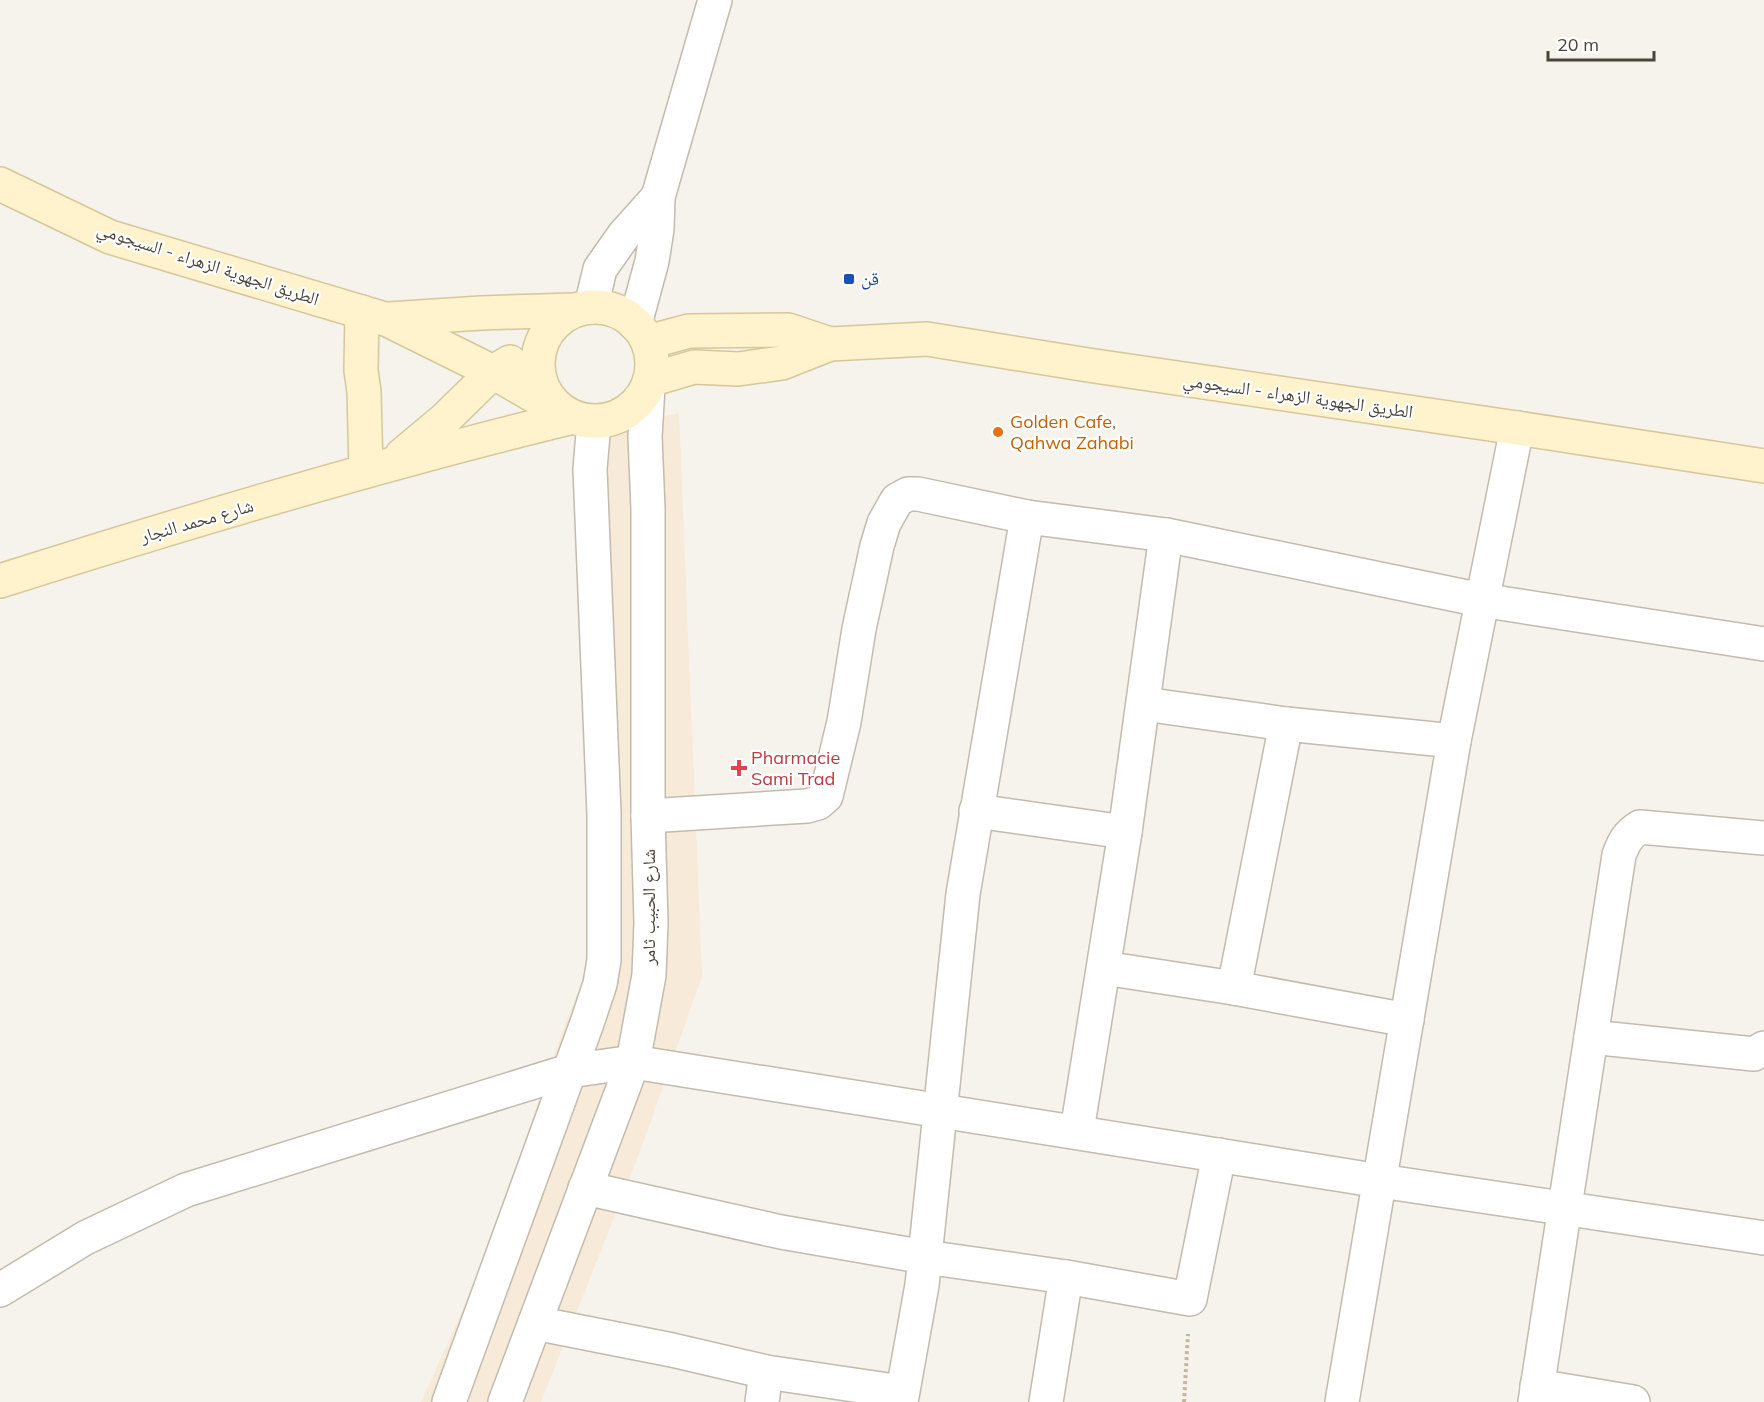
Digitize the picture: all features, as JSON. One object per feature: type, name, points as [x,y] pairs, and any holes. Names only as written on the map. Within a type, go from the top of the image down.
[{"type":"main road","name":"الطريق الجهوية الزهراء - السيجومي","points":[[0,184],[110,237],[375,316],[493,372],[576,417]]},
{"type":"main road","name":"الطريق الجهوية الزهراء - السيجومي","points":[[375,316],[582,308]]},
{"type":"main road","points":[[582,308],[615,311],[641,333],[652,361],[649,383],[639,401],[626,412],[611,419],[576,417],[549,398],[539,381],[537,361],[542,342],[549,329],[559,318],[582,308]]},
{"type":"main road","points":[[375,316],[361,370],[380,467],[444,420],[493,372],[542,342]]},
{"type":"main road","name":"الطريق الجهوية الزهراء - السيجومي","points":[[641,333],[788,330],[830,344]]},
{"type":"main road","name":"الطريق الجهوية الزهراء - السيجومي","points":[[649,383],[694,367],[738,369],[782,363],[830,344],[927,339],[1764,466]]},
{"type":"main road","name":"شارع محمد النجار","points":[[0,581],[380,467],[576,417]]},
{"type":"street","points":[[641,333],[657,229],[658,197],[715,0]]},
{"type":"street","points":[[582,308],[600,269],[624,235],[658,197]]},
{"type":"street","name":"شارع الحبيب ثامر","points":[[505,1402],[633,1062],[649,975],[651,923],[648,816],[648,508],[645,436],[649,383]]},
{"type":"street","points":[[449,1402],[600,984],[604,960],[603,814],[590,469],[576,417]]},
{"type":"street","points":[[1341,1402],[1454,741],[1517,428]]},
{"type":"street","points":[[648,816],[807,807],[818,803],[826,796],[840,740],[876,546],[884,523],[897,500],[908,494],[918,494],[1028,517],[1166,535],[1481,600],[1764,644]]},
{"type":"street","points":[[535,1323],[672,1350],[764,1387],[902,1397],[921,1294],[963,894],[1028,517]]},
{"type":"street","points":[[1077,1131],[1125,832],[1166,535]]},
{"type":"street","points":[[1144,704],[1286,724],[1454,741]]},
{"type":"street","points":[[1234,988],[1286,724]]},
{"type":"street","points":[[976,811],[1125,832]]},
{"type":"street","points":[[1633,1402],[1536,1394],[1618,855],[1625,840],[1640,827],[1764,838]]},
{"type":"street","points":[[1104,968],[1234,988],[1407,1020]]},
{"type":"street","points":[[1591,1037],[1755,1054],[1764,1048]]},
{"type":"street","points":[[0,1290],[85,1238],[186,1190],[569,1071],[633,1062],[940,1109],[1380,1181],[1764,1238]]},
{"type":"street","points":[[585,1188],[781,1232],[1190,1299],[1219,1155]]},
{"type":"street","points":[[1052,1401],[1066,1277]]},
{"type":"path","points":[[1184,1402],[1190,1299]]},
{"type":"shaded area","points":[[679,413],[702,976],[641,1149],[541,1402],[421,1402],[482,1267],[561,1035],[598,942],[576,437]]},
{"type":"place","name":"قن","points":[[849,279]]},
{"type":"place","name":"Golden Cafe, Qahwa Zahabi","points":[[998,432]]},
{"type":"place","name":"Pharmacie Sami Trad","points":[[739,768]]}]
